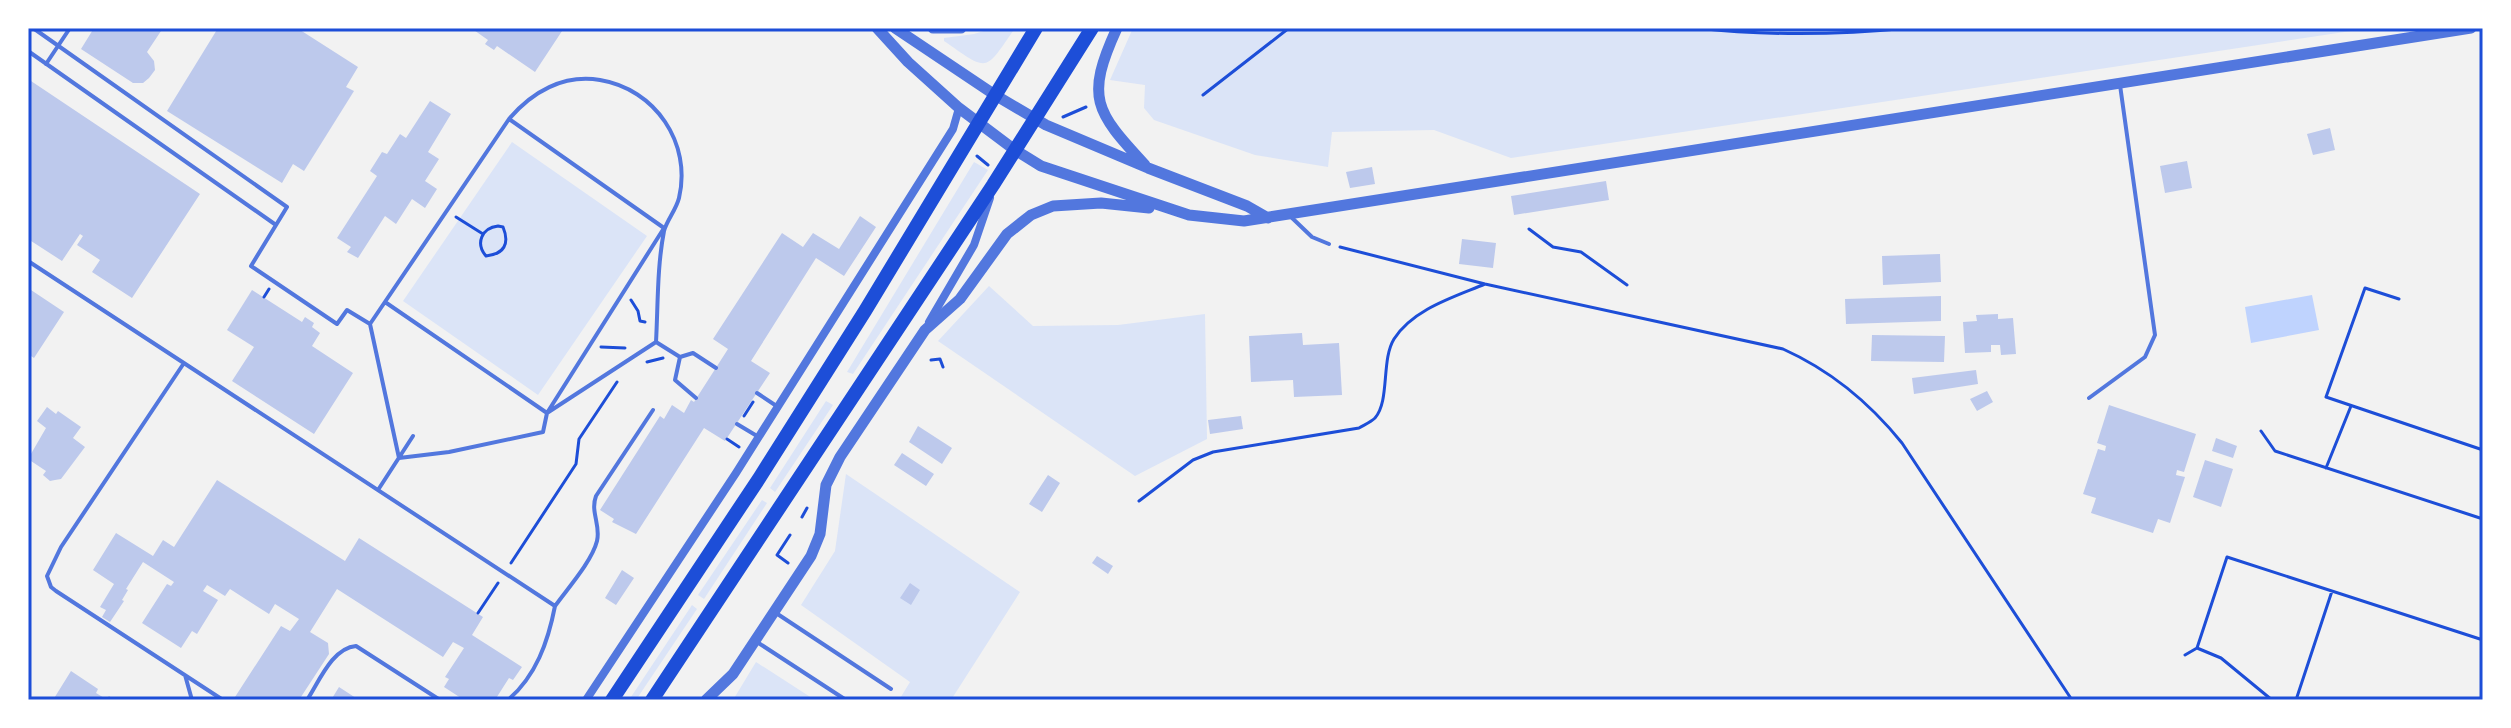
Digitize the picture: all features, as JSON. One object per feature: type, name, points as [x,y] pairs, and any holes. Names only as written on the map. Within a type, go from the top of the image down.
[{"type":"main road","points":[[612,700],[874,298],[1036,28]]},
{"type":"main road","points":[[652,700],[993,185],[1092,28]]},
{"type":"street","points":[[877,28],[908,62],[959,108],[1015,150],[1055,172],[1189,215]]},
{"type":"street","points":[[895,28],[1035,119],[1148,168],[1247,206],[1268,219]]},
{"type":"street","points":[[933,28],[961,28]]},
{"type":"street","points":[[1117,28],[1100,68],[1099,99],[1111,128],[1148,168]]},
{"type":"street","points":[[925,330],[960,299],[1012,229],[1044,208],[1077,203],[1115,203],[1244,221],[1268,219],[2471,28]]},
{"type":"street","points":[[586,700],[759,437],[956,125],[959,108]]},
{"type":"street","points":[[948,137],[978,124]]},
{"type":"street","points":[[706,700],[733,674],[803,570],[818,542],[831,473],[925,330],[974,245],[993,185]]},
{"type":"lane","points":[[33,28],[287,207],[251,266],[337,324],[347,310],[370,324],[399,458]]},
{"type":"lane","points":[[46,64],[70,28]]},
{"type":"lane","points":[[28,51],[276,225]]},
{"type":"lane","points":[[370,324],[509,119],[532,96],[547,88],[579,79],[611,82],[641,96],[664,120],[679,149],[681,182],[676,207],[547,413],[543,432],[449,452],[399,458]]},
{"type":"lane","points":[[2089,398],[2145,357],[2155,335],[2120,85]]},
{"type":"lane","points":[[509,119],[664,228]]},
{"type":"lane","points":[[1288,215],[1312,237],[1329,244]]},
{"type":"lane","points":[[656,342],[664,228]]},
{"type":"lane","points":[[28,261],[555,606]]},
{"type":"lane","points":[[385,302],[547,413]]},
{"type":"lane","points":[[547,413],[656,342]]},
{"type":"lane","points":[[656,342],[680,357],[693,353],[716,368]]},
{"type":"lane","points":[[461,363],[465,357]]},
{"type":"lane","points":[[680,357],[675,380],[696,398]]},
{"type":"lane","points":[[184,363],[61,547],[47,576],[56,591],[223,700]]},
{"type":"lane","points":[[757,394],[778,407]]},
{"type":"lane","points":[[508,700],[543,653],[555,606],[597,542],[598,527],[593,509],[596,496],[653,410]]},
{"type":"lane","points":[[737,424],[759,437]]},
{"type":"lane","points":[[378,490],[413,436]]},
{"type":"lane","points":[[774,612],[891,689]]},
{"type":"lane","points":[[755,641],[846,700]]},
{"type":"lane","points":[[307,700],[336,655],[343,648],[356,646],[440,700]]},
{"type":"lane","points":[[185,675],[192,700]]},
{"type":"path","points":[[1203,95],[1289,28]]},
{"type":"path","points":[[1696,28],[1747,34],[1824,35],[1909,28]]},
{"type":"path","points":[[1063,117],[1087,107]]},
{"type":"path","points":[[977,156],[988,165]]},
{"type":"path","points":[[447,211],[483,234]]},
{"type":"path","points":[[490,227],[503,227],[507,240],[501,253],[486,256],[481,251],[483,234],[490,227]]},
{"type":"path","points":[[1529,229],[1553,247],[1581,252],[1627,285]]},
{"type":"path","points":[[1329,244],[1485,284],[1783,349],[1815,363],[1879,414],[1902,443],[2072,700]]},
{"type":"path","points":[[1139,501],[1193,460],[1213,452],[1359,428],[1367,424],[1375,418],[1380,407],[1388,356],[1400,332],[1428,309],[1485,284]]},
{"type":"path","points":[[2399,299],[2365,288],[2326,397],[2483,450]]},
{"type":"path","points":[[623,293],[635,306],[640,321],[657,324]]},
{"type":"path","points":[[594,347],[622,347]]},
{"type":"path","points":[[639,364],[665,358],[671,362]]},
{"type":"path","points":[[931,360],[940,359],[943,367]]},
{"type":"path","points":[[478,613],[576,464],[579,439],[619,379]]},
{"type":"path","points":[[737,424],[757,394]]},
{"type":"path","points":[[2326,468],[2351,406]]},
{"type":"path","points":[[2261,431],[2275,451],[2483,519]]},
{"type":"path","points":[[802,517],[811,501]]},
{"type":"path","points":[[790,535],[777,555],[790,565]]},
{"type":"path","points":[[2185,655],[2197,648],[2227,557],[2483,640]]},
{"type":"path","points":[[2296,700],[2332,591]]},
{"type":"path","points":[[2197,648],[2221,658],[2272,700]]},
{"type":"shaded area","points":[[993,28],[1015,28],[991,60],[985,63],[970,58],[944,41],[944,38]]},
{"type":"shaded area","points":[[1133,28],[2371,28],[1511,158],[1434,130],[1332,132],[1328,167],[1255,155],[1154,120],[1144,108],[1145,85],[1110,80]]},
{"type":"shaded area","points":[[512,142],[647,236],[538,395],[403,301]]},
{"type":"shaded area","points":[[974,162],[988,170],[853,374],[847,372]]},
{"type":"shaded area","points":[[989,286],[1033,326],[1118,325],[1205,314],[1207,439],[1135,476],[938,341]]},
{"type":"shaded area","points":[[826,401],[833,405],[775,492],[770,488]]},
{"type":"shaded area","points":[[846,474],[1020,592],[951,700],[899,700],[910,682],[801,605],[835,551]]},
{"type":"shaded area","points":[[762,500],[767,503],[704,599],[698,595]]},
{"type":"shaded area","points":[[692,605],[697,609],[636,700],[629,700]]},
{"type":"shaded area","points":[[756,662],[815,700],[733,700]]},
{"type":"water","points":[[2312,295],[2319,330],[2251,343],[2245,307]]},
{"type":"building","points":[[94,28],[163,28],[147,52],[154,61],[155,70],[149,78],[143,83],[133,83],[81,49]]},
{"type":"building","points":[[218,28],[297,28],[358,67],[346,87],[354,91],[304,171],[293,164],[282,183],[167,111]]},
{"type":"building","points":[[471,28],[564,28],[535,72],[497,46],[494,50],[485,44],[488,40]]},
{"type":"building","points":[[28,79],[200,194],[132,298],[92,272],[100,260],[77,245],[83,236],[80,234],[62,261],[28,239]]},
{"type":"building","points":[[430,101],[451,114],[428,152],[439,159],[425,181],[437,189],[425,208],[412,199],[396,224],[385,216],[358,258],[347,252],[351,247],[337,238],[377,176],[370,171],[382,152],[387,154],[400,134],[406,138]]},
{"type":"building","points":[[2330,128],[2335,150],[2313,155],[2307,134]]},
{"type":"building","points":[[2187,161],[2192,188],[2165,193],[2160,166]]},
{"type":"building","points":[[1372,167],[1375,184],[1350,188],[1346,172]]},
{"type":"building","points":[[1606,181],[1609,200],[1514,215],[1511,196]]},
{"type":"building","points":[[860,216],[876,227],[844,276],[816,258],[751,361],[770,373],[725,441],[704,428],[636,534],[612,522],[614,519],[600,510],[660,416],[664,419],[672,405],[684,413],[691,400],[694,402],[728,349],[713,339],[782,233],[803,247],[813,233],[839,249]]},
{"type":"building","points":[[1462,239],[1496,243],[1493,268],[1459,264]]},
{"type":"building","points":[[1940,254],[1941,282],[1883,285],[1882,256]]},
{"type":"building","points":[[28,288],[64,312],[34,358],[28,354]]},
{"type":"building","points":[[252,290],[302,322],[305,317],[314,323],[312,327],[320,333],[312,346],[353,373],[314,434],[232,381],[254,347],[227,330]]},
{"type":"building","points":[[1941,296],[1941,321],[1846,324],[1845,299]]},
{"type":"building","points":[[1998,314],[1998,319],[2013,318],[2016,354],[2001,355],[2000,345],[1991,345],[1991,352],[1965,353],[1963,322],[1977,321],[1976,315]]},
{"type":"building","points":[[1302,333],[1303,345],[1339,343],[1342,395],[1294,397],[1293,380],[1251,382],[1249,336]]},
{"type":"building","points":[[1872,335],[1945,336],[1944,362],[1871,361]]},
{"type":"building","points":[[1976,370],[1978,384],[1914,394],[1912,378]]},
{"type":"building","points":[[1987,391],[1993,402],[1977,411],[1970,399]]},
{"type":"building","points":[[2109,405],[2196,434],[2184,472],[2177,470],[2176,475],[2185,477],[2170,523],[2158,519],[2153,533],[2091,513],[2096,498],[2083,494],[2098,449],[2105,451],[2106,446],[2097,443]]},
{"type":"building","points":[[47,407],[81,427],[73,438],[85,447],[61,479],[50,481],[43,475],[46,471],[28,459],[46,428],[37,421]]},
{"type":"building","points":[[1241,416],[1243,429],[1210,434],[1208,420]]},
{"type":"building","points":[[918,426],[952,448],[942,464],[909,442]]},
{"type":"building","points":[[2216,438],[2237,446],[2233,458],[2212,451]]},
{"type":"building","points":[[902,453],[934,474],[926,486],[894,465]]},
{"type":"building","points":[[2205,460],[2233,469],[2221,507],[2193,497]]},
{"type":"building","points":[[1048,475],[1060,483],[1042,512],[1029,504]]},
{"type":"building","points":[[217,480],[345,561],[359,538],[483,617],[472,635],[522,667],[513,680],[509,678],[495,700],[464,700],[444,687],[449,679],[445,677],[464,648],[453,642],[443,657],[337,589],[310,632],[328,643],[329,654],[299,700],[239,700],[235,697],[281,626],[290,631],[299,619],[275,604],[269,614],[230,589],[225,596],[207,585],[203,591],[218,600],[197,634],[192,631],[181,648],[142,623],[167,584],[171,586],[174,582],[143,562],[110,622],[102,617],[106,610],[100,607],[114,584],[93,570],[116,533],[153,556],[163,540],[174,547]]},
{"type":"building","points":[[1097,556],[1113,566],[1108,574],[1092,563]]},
{"type":"building","points":[[622,570],[634,578],[616,605],[605,598]]},
{"type":"building","points":[[910,583],[920,590],[911,605],[900,598]]},
{"type":"building","points":[[71,671],[98,689],[96,693],[115,700],[53,700]]},
{"type":"building","points":[[339,687],[359,700],[331,700]]}]
